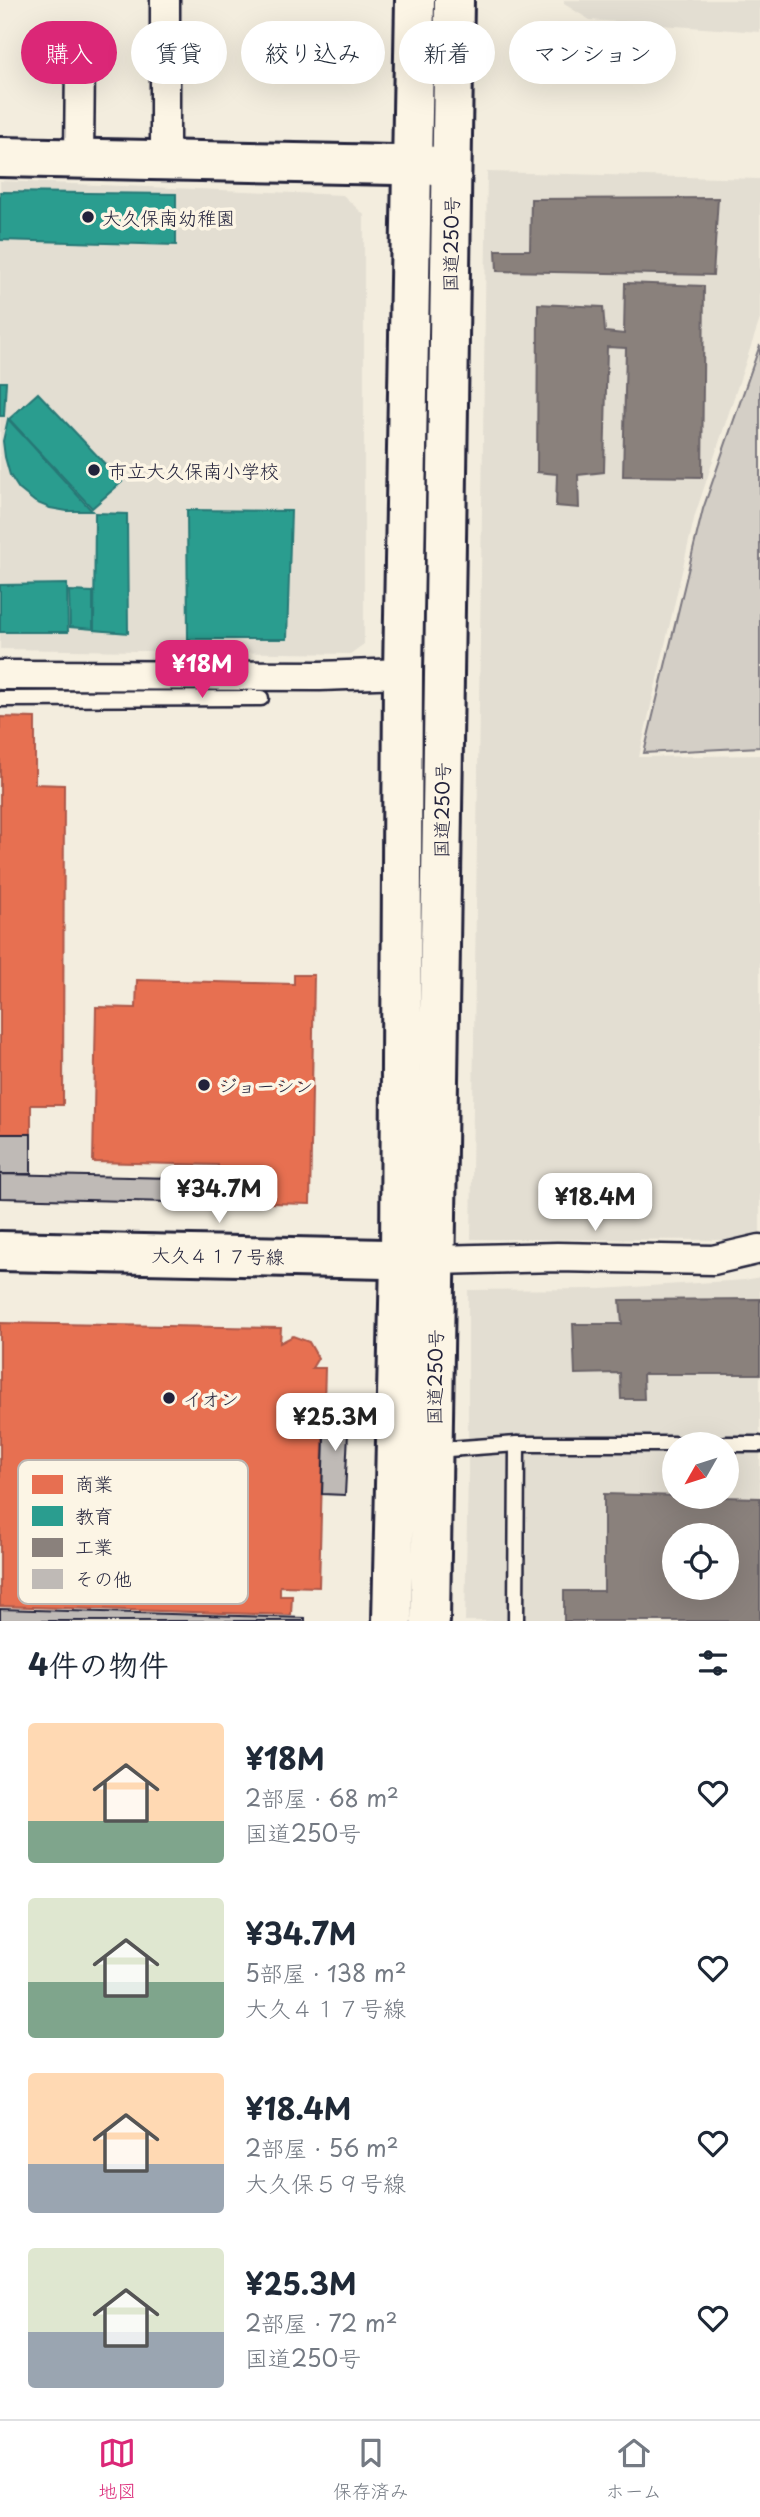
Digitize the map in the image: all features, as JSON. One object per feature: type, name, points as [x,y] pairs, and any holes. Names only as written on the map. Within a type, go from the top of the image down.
[{"type":"main road","name":"国道250号","points":[[415,0],[403,673],[418,1259],[433,1450],[429,1621]]},
{"type":"main road","name":"国道250号","points":[[393,1621],[418,1259],[454,0]]},
{"type":"main road","points":[[0,157],[451,166]]},
{"type":"main road","name":"大久４１７号線","points":[[0,1251],[418,1259]]},
{"type":"street","points":[[165,0],[165,161]]},
{"type":"street","points":[[79,159],[80,84]]},
{"type":"street","points":[[0,675],[320,676],[403,673]]},
{"type":"street","points":[[418,1259],[557,1257],[713,1260],[760,1249]]},
{"type":"lane","points":[[0,699],[261,698]]},
{"type":"lane","points":[[433,1450],[517,1444],[662,1444]]},
{"type":"lane","points":[[516,1621],[517,1444]]},
{"type":"lane","points":[[739,1444],[760,1444]]},
{"type":"shaded area","points":[[564,0],[760,0],[760,32],[676,26],[676,21],[590,20],[564,4]]},
{"type":"shaded area","points":[[487,172],[760,179],[760,319],[695,515],[639,757],[760,755],[760,1234],[742,1240],[471,1239]]},
{"type":"shaded area","points":[[0,181],[343,195],[364,215],[364,644],[350,654],[0,649]]},
{"type":"shaded area","points":[[760,345],[760,747],[644,753],[703,509]]},
{"type":"shaded area","points":[[760,1277],[760,1621],[465,1621],[468,1290],[601,1289]]},
{"type":"building: 商業","points":[[0,717],[35,718],[35,784],[64,785],[63,1105],[31,1105],[31,1134],[0,1134]]},
{"type":"building: 商業","name":"ジョーシン","points":[[294,975],[314,975],[310,1204],[217,1202],[218,1165],[93,1162],[96,1007],[136,1008],[137,980],[294,984]]},
{"type":"building: 商業","points":[[0,1323],[281,1328],[280,1343],[293,1336],[309,1342],[318,1358],[312,1368],[325,1368],[319,1587],[280,1586],[280,1596],[292,1596],[291,1615],[0,1606]]},
{"type":"building: 教育","name":"大久保南幼稚園","points":[[0,192],[176,194],[176,245],[0,240]]},
{"type":"building: 教育","points":[[0,382],[6,382],[4,416],[0,416]]},
{"type":"building: 教育","points":[[38,393],[122,482],[92,508],[9,419]]},
{"type":"building: 教育","points":[[8,419],[92,511],[50,508],[35,502],[19,489],[10,475],[5,457],[3,441]]},
{"type":"building: 教育","points":[[187,510],[291,511],[287,639],[188,639]]},
{"type":"building: 教育","points":[[95,513],[127,514],[128,633],[94,630]]},
{"type":"building: 教育","points":[[67,584],[68,632],[0,632],[0,585]]},
{"type":"building: 教育","points":[[69,591],[93,592],[93,629],[70,627]]},
{"type":"building: 工業","points":[[718,198],[713,275],[497,271],[496,250],[530,250],[531,199]]},
{"type":"building: 工業","points":[[625,283],[704,286],[702,477],[623,476],[626,348],[607,347],[604,472],[578,475],[579,508],[556,506],[557,474],[537,472],[538,304],[603,307],[605,332],[624,334]]},
{"type":"building: 工業","points":[[760,1299],[760,1374],[643,1374],[644,1399],[621,1399],[620,1373],[575,1374],[573,1324],[622,1324],[620,1300]]},
{"type":"building: 工業","points":[[604,1494],[662,1495],[662,1509],[739,1509],[739,1497],[760,1498],[760,1621],[564,1621],[564,1591],[604,1591]]},
{"type":"building: その他","points":[[0,1134],[31,1134],[31,1174],[0,1174]]},
{"type":"building: その他","points":[[0,1174],[172,1178],[171,1202],[0,1198]]},
{"type":"building: その他","points":[[325,1411],[349,1412],[345,1495],[322,1494]]},
{"type":"building: その他","points":[[0,1609],[305,1618],[305,1621],[0,1621]]},
{"type":"place","name":"大久保南幼稚園","points":[[88,217]]},
{"type":"place","name":"市立大久保南小学校","points":[[94,470]]},
{"type":"place","name":"ジョーシン","points":[[204,1085]]},
{"type":"place","name":"イオン","points":[[169,1398]]}]
